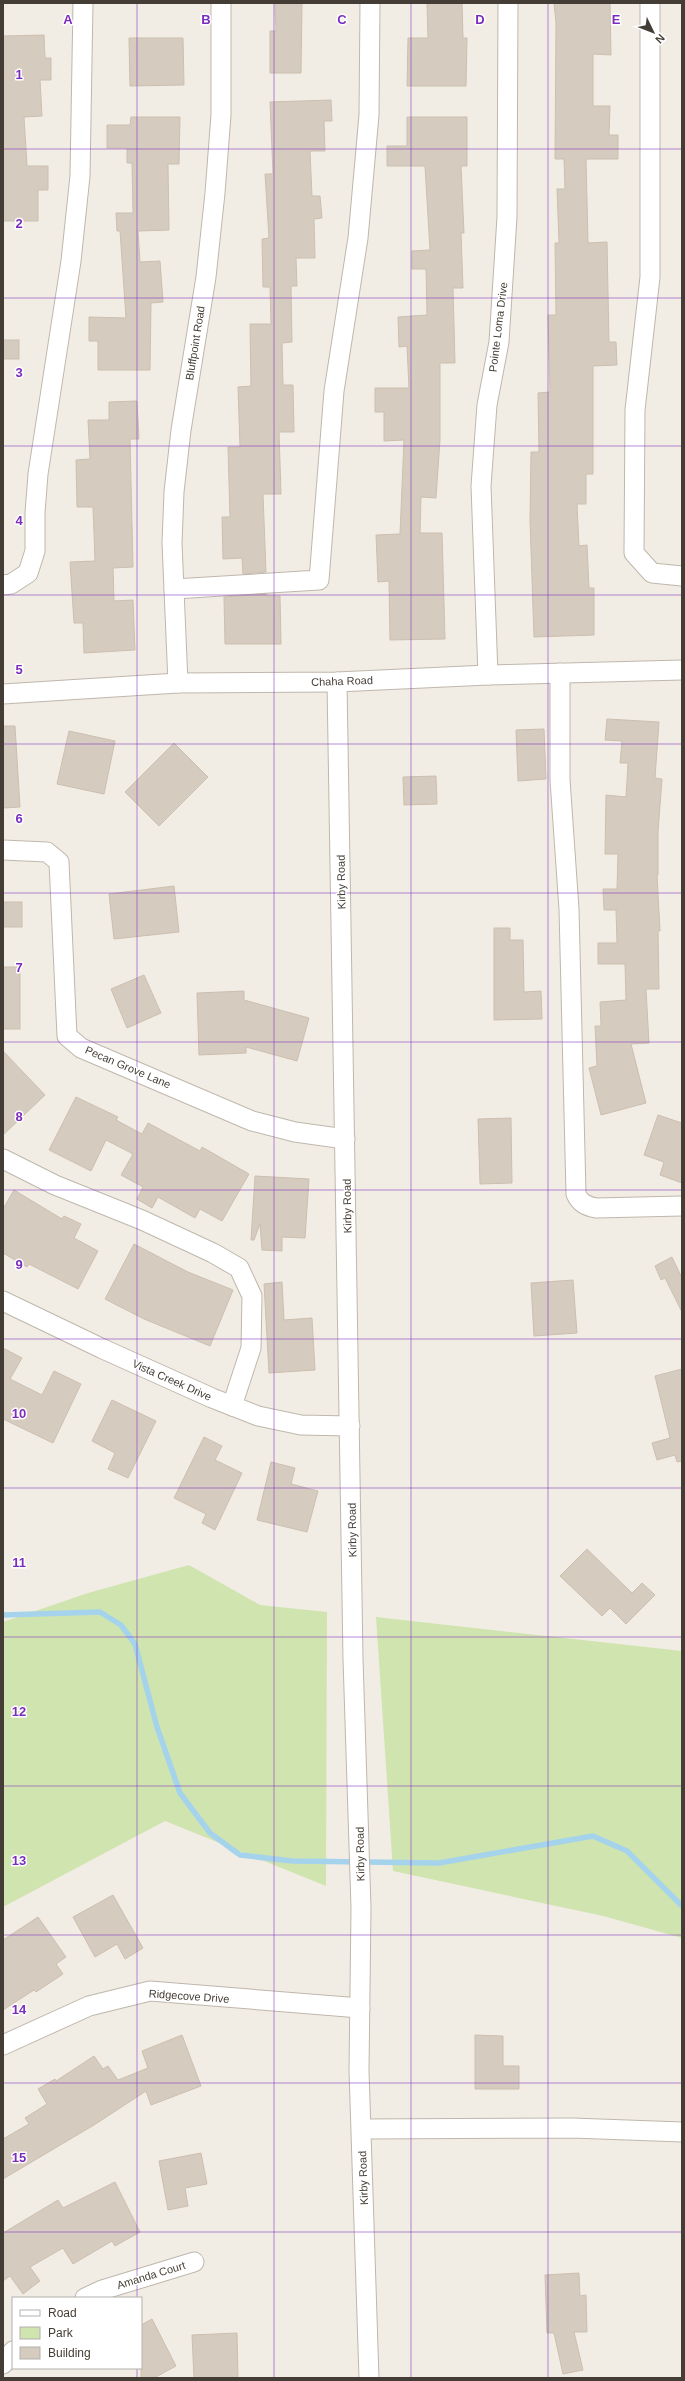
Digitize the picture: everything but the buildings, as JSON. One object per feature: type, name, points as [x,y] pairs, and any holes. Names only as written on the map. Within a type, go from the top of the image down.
[{"type":"street","points":[[3,585],[11,584],[28,573],[35,551],[35,513],[38,474],[71,260],[80,176],[83,3]]},
{"type":"street","name":"Bluffpoint Road","points":[[178,683],[174,589],[174,492],[181,430],[206,277],[215,192],[221,115],[222,3]]},
{"type":"street","points":[[174,589],[319,580],[334,391],[358,238],[369,115],[370,3]]},
{"type":"street","name":"Pointe Loma Drive","points":[[488,675],[481,486],[487,405],[499,342],[507,225],[508,3]]},
{"type":"street","points":[[650,3],[650,277],[635,410],[634,553],[652,573],[682,576]]},
{"type":"street","name":"Chaha Road","points":[[3,694],[178,683],[337,682],[488,675],[682,670]]},
{"type":"street","points":[[560,673],[560,780],[569,909],[576,1194],[579,1200],[588,1207],[596,1208],[682,1206]]},
{"type":"street","name":"Kirby Road","points":[[337,682],[353,1659],[359,1802],[361,1908],[359,2071],[369,2378]]},
{"type":"street","name":"Pecan Grove Lane","points":[[3,850],[47,852],[59,862],[67,1036],[81,1048],[252,1121],[294,1132],[345,1138]]},
{"type":"street","points":[[3,1159],[55,1185],[142,1220],[214,1253],[239,1268],[252,1296],[251,1348],[232,1406]]},
{"type":"street","name":"Vista Creek Drive","points":[[3,1301],[103,1349],[258,1416],[301,1425],[350,1426]]},
{"type":"street","name":"Ridgecove Drive","points":[[3,2045],[89,2006],[150,1991],[360,2008]]},
{"type":"street","points":[[362,2129],[572,2128],[682,2132]]},
{"type":"street","name":"Amanda Court","points":[[87,2297],[102,2290],[194,2262]]},
{"type":"street","points":[[3,2364],[12,2352]]},
{"type":"green space","points":[[189,1565],[260,1605],[327,1612],[326,1886],[165,1821],[3,1907],[3,1622],[88,1593]]},
{"type":"green space","points":[[376,1617],[682,1651],[682,1938],[603,1916],[393,1871]]},
{"type":"waterway","points":[[3,1615],[100,1612],[121,1625],[135,1644],[157,1727],[180,1793],[210,1833],[240,1855],[292,1861],[439,1863],[593,1836],[627,1851],[682,1906]]}]
